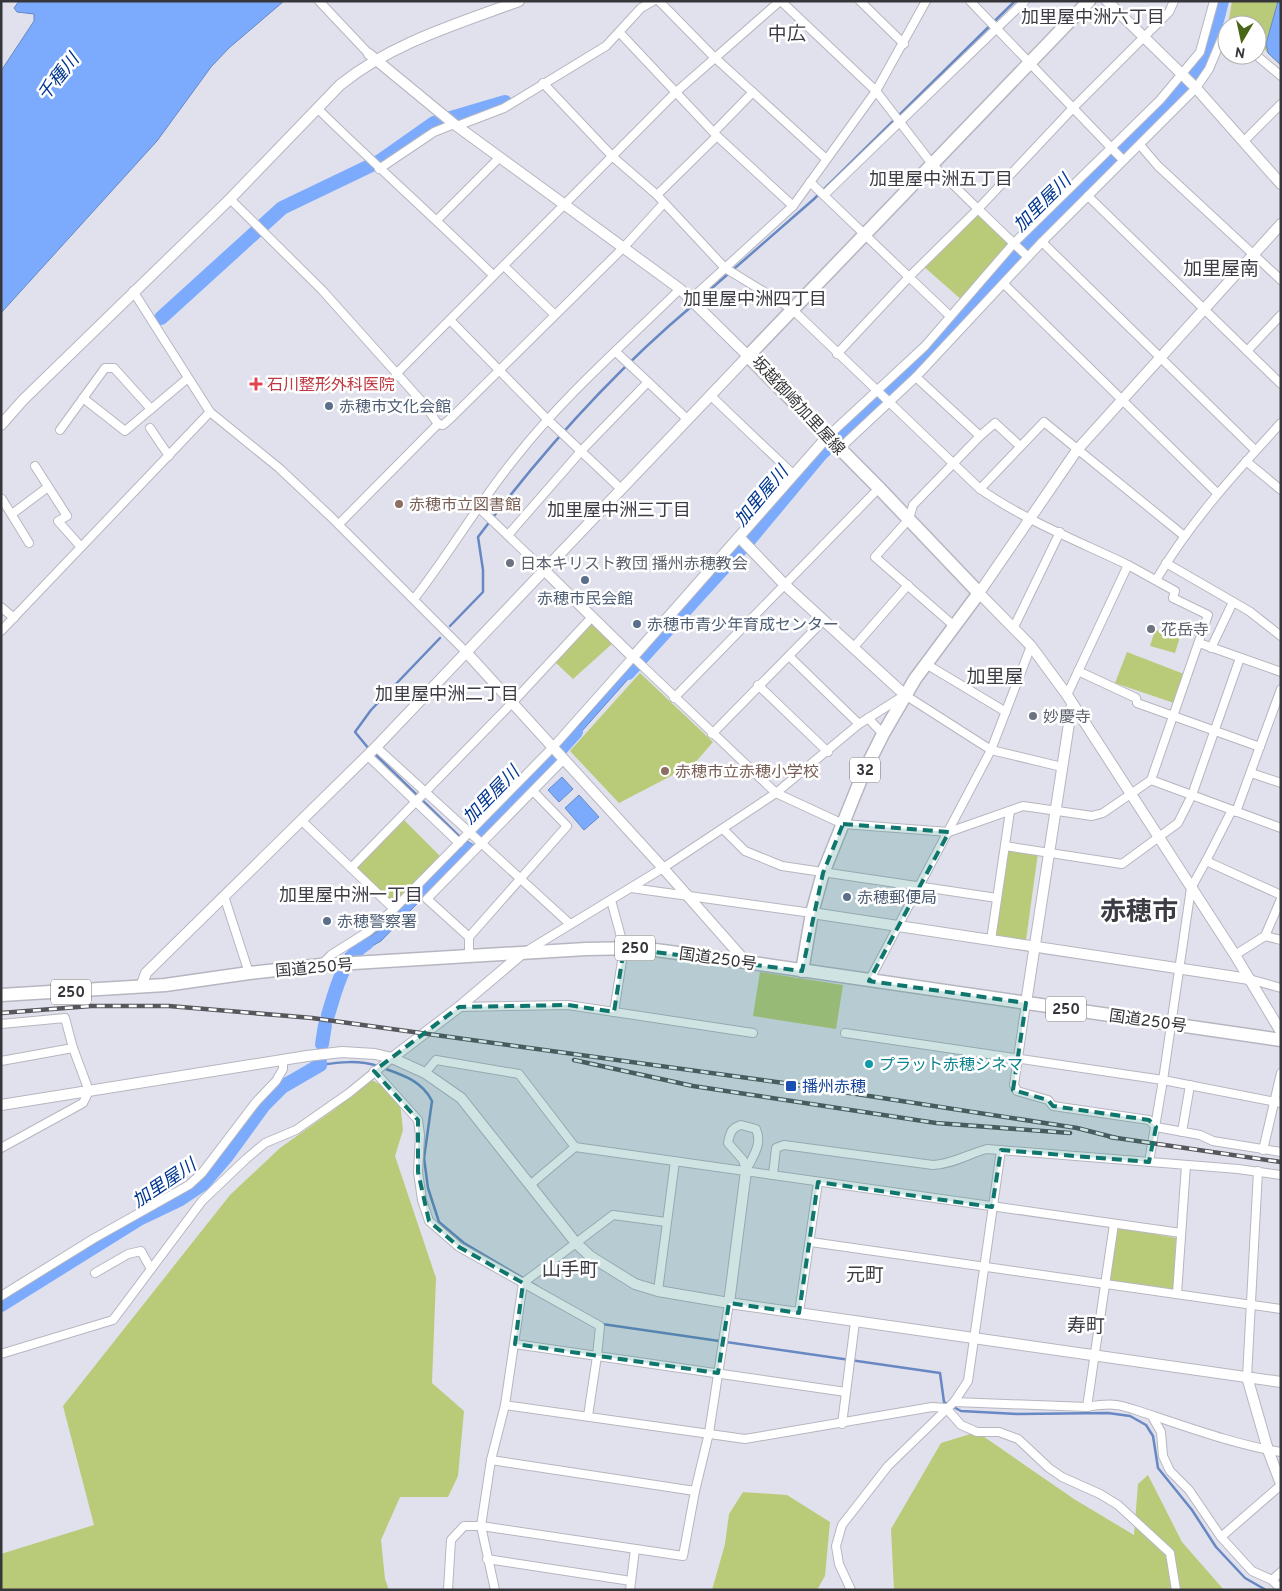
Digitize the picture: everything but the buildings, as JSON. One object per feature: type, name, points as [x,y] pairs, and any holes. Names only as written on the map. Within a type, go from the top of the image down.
[{"type":"main road","name":"坂越御崎加里屋線","points":[[979,593],[879,488],[748,356],[1089,1]]},
{"type":"main road","name":"32","points":[[802,971],[812,913],[823,873],[883,734],[905,695],[926,664],[953,625],[979,593]]},
{"type":"main road","name":"国道250号","points":[[1,995],[141,987],[250,973],[378,961],[624,948],[656,950],[746,962],[1281,1040]]},
{"type":"street","points":[[141,987],[146,973],[372,752],[748,356],[680,289],[451,122],[372,57],[319,1]]},
{"type":"street","points":[[1,425],[23,400],[133,291],[230,199],[340,85],[372,57],[519,1]]},
{"type":"street","points":[[379,169],[451,122],[504,108],[606,46],[641,8],[654,1]]},
{"type":"street","points":[[659,1],[716,58],[825,158]]},
{"type":"street","points":[[396,374],[675,93],[781,1],[876,91],[901,120],[932,164],[1028,256]]},
{"type":"street","points":[[860,1],[904,44]]},
{"type":"street","points":[[691,299],[793,206],[825,158],[876,91],[904,44],[926,1]]},
{"type":"street","points":[[970,1],[1123,160]]},
{"type":"street","points":[[824,195],[998,30],[1025,1]]},
{"type":"street","points":[[1107,1],[1195,86],[1281,184]]},
{"type":"street","points":[[837,354],[1073,108],[1169,12],[1174,1]]},
{"type":"street","points":[[469,937],[427,899],[533,791],[558,753],[633,656],[740,538],[793,474],[827,437],[925,346],[1014,243],[1160,100],[1183,75],[1200,52],[1214,1]]},
{"type":"street","points":[[620,33],[675,93],[793,206]]},
{"type":"street","points":[[839,449],[916,377],[1028,256],[1140,145],[1209,69],[1217,50]]},
{"type":"street","points":[[1267,64],[1281,76]]},
{"type":"street","points":[[477,506],[674,698],[776,794],[843,824],[949,832],[1023,806],[1092,816],[1103,813],[1132,796],[1151,780],[1208,615],[1173,598],[1175,591],[1156,580],[1002,504],[980,489],[888,403],[877,390],[837,354],[792,309],[724,268],[657,195],[613,157],[543,83]]},
{"type":"street","points":[[657,195],[716,134],[753,92]]},
{"type":"street","points":[[1244,142],[1281,104]]},
{"type":"street","points":[[317,108],[379,169],[437,220],[493,275]]},
{"type":"street","points":[[1140,145],[1158,166],[1281,280]]},
{"type":"street","points":[[437,220],[500,157]]},
{"type":"street","points":[[810,182],[950,316]]},
{"type":"street","points":[[1088,196],[1281,384]]},
{"type":"street","points":[[230,199],[322,290],[424,404],[438,424]]},
{"type":"street","points":[[339,524],[438,424],[443,424],[450,419],[554,314],[624,247],[664,203]]},
{"type":"street","name":"32","points":[[979,593],[1077,450],[1158,358],[1281,224]]},
{"type":"street","points":[[1042,242],[1158,358],[1255,450]]},
{"type":"street","points":[[504,266],[554,314]]},
{"type":"street","points":[[1004,284],[1216,492]]},
{"type":"street","points":[[414,599],[436,572],[477,506],[548,420],[680,289]]},
{"type":"street","points":[[133,291],[210,412],[278,468],[339,524],[466,652],[689,896],[746,962]]},
{"type":"street","points":[[1247,351],[1281,315]]},
{"type":"street","points":[[450,320],[548,420],[582,450],[621,489]]},
{"type":"street","points":[[616,352],[687,419]]},
{"type":"street","points":[[60,430],[105,368],[111,367],[151,409]]},
{"type":"street","points":[[916,377],[980,436]]},
{"type":"street","points":[[83,398],[125,431],[188,378]]},
{"type":"street","points":[[508,535],[582,450],[648,382]]},
{"type":"street","points":[[710,396],[793,474]]},
{"type":"street","points":[[1,631],[210,412]]},
{"type":"street","points":[[980,489],[1044,422],[1184,535]]},
{"type":"street","points":[[953,625],[875,557],[908,519],[914,505],[980,436],[995,423],[1020,446]]},
{"type":"street","points":[[1156,580],[1184,535],[1216,492],[1281,423]]},
{"type":"street","points":[[150,428],[169,456]]},
{"type":"street","points":[[1246,461],[1281,490]]},
{"type":"street","points":[[35,466],[67,516],[58,522],[82,547]]},
{"type":"street","points":[[12,514],[48,487]]},
{"type":"street","points":[[674,698],[879,488]]},
{"type":"street","points":[[2,500],[29,543]]},
{"type":"street","points":[[1014,627],[1060,532]]},
{"type":"street","points":[[740,538],[784,584],[905,695],[990,750],[1062,767]]},
{"type":"street","points":[[1166,563],[1234,602],[1281,636]]},
{"type":"street","points":[[1128,565],[1078,671],[1070,699],[1062,767],[1014,1084],[1017,1091],[1048,1100],[1053,1106],[1150,1120],[1156,1127],[1200,1135],[1213,1141],[1281,1152]]},
{"type":"street","points":[[853,648],[908,585]]},
{"type":"street","points":[[979,593],[1032,646],[1070,699],[1235,955],[1281,1032]]},
{"type":"street","points":[[1211,648],[1234,602]]},
{"type":"street","points":[[1,607],[14,618]]},
{"type":"street","points":[[351,868],[417,802],[592,617]]},
{"type":"street","points":[[712,734],[758,685],[824,621]]},
{"type":"street","points":[[1199,643],[1281,672]]},
{"type":"street","points":[[869,981],[949,832],[990,750],[1032,646]]},
{"type":"street","points":[[789,656],[860,724]]},
{"type":"street","points":[[1005,846],[1122,864],[1178,822],[1192,795],[1240,658]]},
{"type":"street","points":[[926,664],[1006,712]]},
{"type":"street","points":[[1078,671],[1136,698],[1137,703],[1260,747]]},
{"type":"street","points":[[758,685],[828,752]]},
{"type":"street","points":[[1149,1162],[1172,1023],[1191,888],[1234,811],[1251,773],[1281,689]]},
{"type":"street","points":[[1,1354],[113,1320],[202,1201],[265,1143],[296,1130],[349,1093],[374,1071],[459,1007],[524,952],[540,945],[570,924],[663,868],[776,794],[860,724],[905,695]]},
{"type":"street","points":[[868,718],[883,734]]},
{"type":"street","points":[[372,752],[425,793],[465,838]]},
{"type":"street","points":[[372,752],[417,802],[465,838],[480,844],[570,924]]},
{"type":"street","points":[[327,965],[331,955],[370,931],[465,838],[558,753]]},
{"type":"street","points":[[1251,773],[1281,783]]},
{"type":"street","points":[[1151,780],[1281,828]]},
{"type":"street","points":[[468,956],[469,937],[567,826],[533,791]]},
{"type":"street","points":[[991,940],[1010,811]]},
{"type":"street","points":[[302,821],[394,909]]},
{"type":"street","points":[[723,829],[745,850],[782,866],[997,898]]},
{"type":"street","points":[[1206,860],[1281,895]]},
{"type":"street","points":[[631,888],[812,913],[1249,979],[1281,988]]},
{"type":"street","points":[[224,896],[250,973]]},
{"type":"street","points":[[1235,955],[1265,936],[1281,899]]},
{"type":"street","points":[[611,900],[624,948],[614,1012]]},
{"type":"street","points":[[1265,936],[1281,940]]},
{"type":"street","points":[[459,1007],[568,1005],[753,1033]]},
{"type":"street","points":[[1,1024],[65,1018],[73,1048],[89,1091]]},
{"type":"street","points":[[844,1033],[1163,1080],[1278,1102]]},
{"type":"street","points":[[1,1061],[73,1048]]},
{"type":"street","points":[[1,1105],[283,1060],[342,1052],[374,1054],[392,1058],[426,1073],[461,1098],[576,1243],[613,1272],[635,1284],[658,1291],[729,1303],[1281,1382]]},
{"type":"street","points":[[1,1296],[93,1238],[189,1185],[202,1173],[256,1102],[276,1081],[283,1069],[283,1060]]},
{"type":"street","points":[[426,1073],[436,1060],[519,1074],[575,1147],[1181,1233]]},
{"type":"street","points":[[374,1071],[418,1120],[420,1135],[418,1172],[422,1200],[429,1221],[459,1247],[600,1326],[588,1416]]},
{"type":"street","points":[[1263,1150],[1278,1102],[1281,1073]]},
{"type":"street","points":[[1182,1132],[1190,1086]]},
{"type":"street","points":[[1,1148],[82,1103],[89,1091]]},
{"type":"street","points":[[448,1590],[451,1540],[464,1526],[481,1526],[683,1556],[694,1491],[709,1433],[729,1303],[746,1171],[753,1154],[758,1148],[759,1137],[756,1130],[740,1125],[734,1127],[730,1133],[728,1143],[743,1160],[746,1171]]},
{"type":"street","points":[[773,1175],[776,1148],[784,1145],[933,1165],[947,1165],[972,1153],[987,1149],[1281,1174]]},
{"type":"street","points":[[530,1184],[575,1147]]},
{"type":"street","points":[[851,1590],[839,1564],[836,1546],[842,1525],[888,1466],[954,1402],[968,1381],[1001,1150]]},
{"type":"street","points":[[658,1291],[675,1161]]},
{"type":"street","points":[[1177,1294],[1186,1165]]},
{"type":"street","points":[[1221,1538],[1281,1485],[1268,1450],[1247,1378],[1258,1171]]},
{"type":"street","points":[[800,1313],[818,1182]]},
{"type":"street","points":[[496,1590],[487,1560],[481,1526],[491,1460],[506,1405],[523,1283],[613,1215],[666,1222]]},
{"type":"street","points":[[1087,1407],[1114,1224]]},
{"type":"street","points":[[811,1242],[1281,1309]]},
{"type":"street","points":[[95,1273],[128,1254],[141,1252],[150,1269]]},
{"type":"street","points":[[842,1424],[856,1322]]},
{"type":"street","points":[[515,1344],[846,1392]]},
{"type":"street","points":[[954,1402],[1087,1407],[1123,1404],[1152,1416],[1268,1450],[1281,1452]]},
{"type":"street","points":[[506,1405],[745,1439],[842,1424],[932,1407],[946,1408],[961,1425],[976,1432],[999,1432],[1018,1439],[1049,1468],[1062,1477],[1118,1505],[1170,1553],[1176,1590]]},
{"type":"street","points":[[1152,1416],[1161,1432],[1167,1464],[1189,1490],[1221,1538],[1252,1571],[1272,1580],[1281,1589]]},
{"type":"street","points":[[491,1460],[694,1491]]},
{"type":"street","points":[[630,1590],[635,1549]]},
{"type":"street","points":[[487,1560],[632,1581]]},
{"type":"street","points":[[1272,1580],[1281,1572]]},
{"type":"highlighted area","points":[[843,824],[949,832],[869,981],[1026,1003],[1013,1090],[1048,1100],[1053,1106],[1149,1120],[1156,1127],[1149,1162],[1001,1150],[992,1207],[818,1182],[799,1313],[729,1303],[718,1373],[515,1344],[523,1283],[459,1247],[429,1221],[418,1172],[418,1120],[374,1071],[459,1007],[568,1005],[614,1012],[624,948],[802,971],[823,873]]},
{"type":"green space","points":[[1232,1],[1281,1],[1281,66],[1267,52],[1267,15],[1230,15]]},
{"type":"green space","points":[[978,209],[1014,243],[963,301],[922,265]]},
{"type":"green space","points":[[591,623],[613,643],[573,679],[555,662]]},
{"type":"green space","points":[[1155,630],[1180,637],[1175,653],[1150,646]]},
{"type":"green space","points":[[1127,652],[1184,674],[1174,703],[1115,683]]},
{"type":"green space","points":[[640,673],[713,742],[694,764],[619,803],[570,751]]},
{"type":"green space","points":[[403,819],[441,857],[395,903],[392,903],[357,870],[357,865]]},
{"type":"green space","points":[[1009,849],[1038,853],[1026,940],[996,936],[995,933],[1006,851]]},
{"type":"green space","points":[[760,972],[843,985],[836,1029],[753,1016]]},
{"type":"green space","points":[[370,1079],[385,1087],[400,1102],[403,1130],[395,1156],[436,1278],[432,1383],[464,1411],[458,1476],[448,1497],[400,1497],[381,1540],[385,1579],[389,1590],[1,1590],[1,1554],[94,1525],[63,1406],[230,1195],[280,1148],[335,1109]]},
{"type":"green space","points":[[1120,1228],[1176,1238],[1174,1287],[1171,1290],[1113,1282],[1110,1278],[1116,1231]]},
{"type":"green space","points":[[977,1432],[1074,1499],[1134,1535],[1138,1484],[1148,1475],[1182,1542],[1224,1590],[894,1590],[891,1529],[941,1443]]},
{"type":"green space","points":[[743,1492],[787,1495],[830,1522],[825,1576],[817,1590],[712,1590],[725,1544],[729,1514]]},
{"type":"water","name":"千種川","points":[[19,1],[284,1],[229,48],[211,67],[157,141],[1,313],[1,71],[34,21],[34,14],[17,12],[14,8]]},
{"type":"water","points":[[1278,1],[1281,1],[1281,65],[1268,53],[1267,40]]},
{"type":"water","points":[[631,665],[637,669],[566,749],[562,745]]},
{"type":"water","points":[[549,756],[557,763],[481,840],[474,834]]},
{"type":"water","points":[[562,777],[573,789],[559,802],[548,790]]},
{"type":"water","points":[[579,795],[599,817],[584,830],[565,808]]},
{"type":"water","points":[[467,841],[474,845],[381,941],[360,953],[345,954],[378,931]]},
{"type":"waterway","points":[[696,302],[814,199],[1015,1]]},
{"type":"waterway","name":"加里屋川","points":[[628,673],[750,539],[820,455],[938,342],[1012,260],[1182,90],[1207,49],[1222,1]]},
{"type":"waterway","points":[[161,318],[282,208],[380,161],[434,123],[505,102]]},
{"type":"waterway","points":[[450,626],[483,592],[483,570],[478,537],[527,475],[578,416],[633,359],[692,306]]},
{"type":"waterway","points":[[369,749],[355,732],[371,710],[440,638]]},
{"type":"waterway","name":"加里屋川","points":[[540,772],[576,732]]},
{"type":"waterway","points":[[373,752],[462,839]]},
{"type":"waterway","name":"加里屋川","points":[[328,1015],[346,965],[352,956],[367,943]]},
{"type":"waterway","name":"加里屋川","points":[[322,1044],[325,1025]]},
{"type":"waterway","name":"加里屋川","points":[[1,1305],[139,1219],[179,1200],[203,1184],[227,1156],[264,1105],[282,1087],[320,1065],[320,1062]]},
{"type":"waterway","points":[[320,1065],[349,1062],[378,1066]]},
{"type":"waterway","points":[[383,1068],[405,1076],[423,1088],[432,1101],[424,1158],[428,1188],[439,1222],[464,1243],[538,1287]]},
{"type":"waterway","points":[[602,1324],[940,1373],[944,1402],[961,1411],[1017,1414],[1108,1413],[1130,1416],[1146,1425],[1153,1436],[1158,1468],[1192,1510],[1216,1547],[1245,1578],[1266,1590]]},
{"type":"railway","points":[[1,1013],[91,1006],[169,1006],[312,1018],[798,1085],[1077,1128],[1116,1138]]},
{"type":"railway","points":[[574,1060],[693,1086],[936,1123],[1070,1133]]},
{"type":"railway","points":[[1110,1137],[1281,1162]]},
{"type":"place","name":"石川整形外科医院","points":[[256,384]]},
{"type":"place","name":"赤穂市文化会館","points":[[329,406]]},
{"type":"place","name":"赤穂市立図書館","points":[[399,504]]},
{"type":"place","name":"日本キリスト教団 播州赤穂教会","points":[[510,563]]},
{"type":"place","name":"赤穂市民会館","points":[[585,580]]},
{"type":"place","name":"赤穂市青少年育成センター","points":[[637,624]]},
{"type":"place","name":"花岳寺","points":[[1151,629]]},
{"type":"place","name":"妙慶寺","points":[[1033,716]]},
{"type":"place","name":"赤穂市立赤穂小学校","points":[[665,771]]},
{"type":"place","name":"赤穂郵便局","points":[[847,897]]},
{"type":"place","name":"赤穂警察署","points":[[327,921]]},
{"type":"place","name":"プラット赤穂シネマ","points":[[869,1064]]},
{"type":"place","name":"播州赤穂","points":[[791,1086]]},
{"type":"district","name":"加里屋中洲六丁目","points":[[1093,17]]},
{"type":"district","name":"中広","points":[[787,33]]},
{"type":"district","name":"加里屋中洲五丁目","points":[[941,179]]},
{"type":"district","name":"加里屋南","points":[[1221,268]]},
{"type":"district","name":"加里屋中洲四丁目","points":[[755,299]]},
{"type":"district","name":"加里屋中洲三丁目","points":[[619,510]]},
{"type":"district","name":"加里屋","points":[[995,676]]},
{"type":"district","name":"加里屋中洲二丁目","points":[[447,694]]},
{"type":"district","name":"加里屋中洲一丁目","points":[[351,895]]},
{"type":"district","name":"赤穂市","points":[[1139,911]]},
{"type":"district","name":"山手町","points":[[570,1269]]},
{"type":"district","name":"元町","points":[[865,1274]]},
{"type":"district","name":"寿町","points":[[1086,1325]]}]
